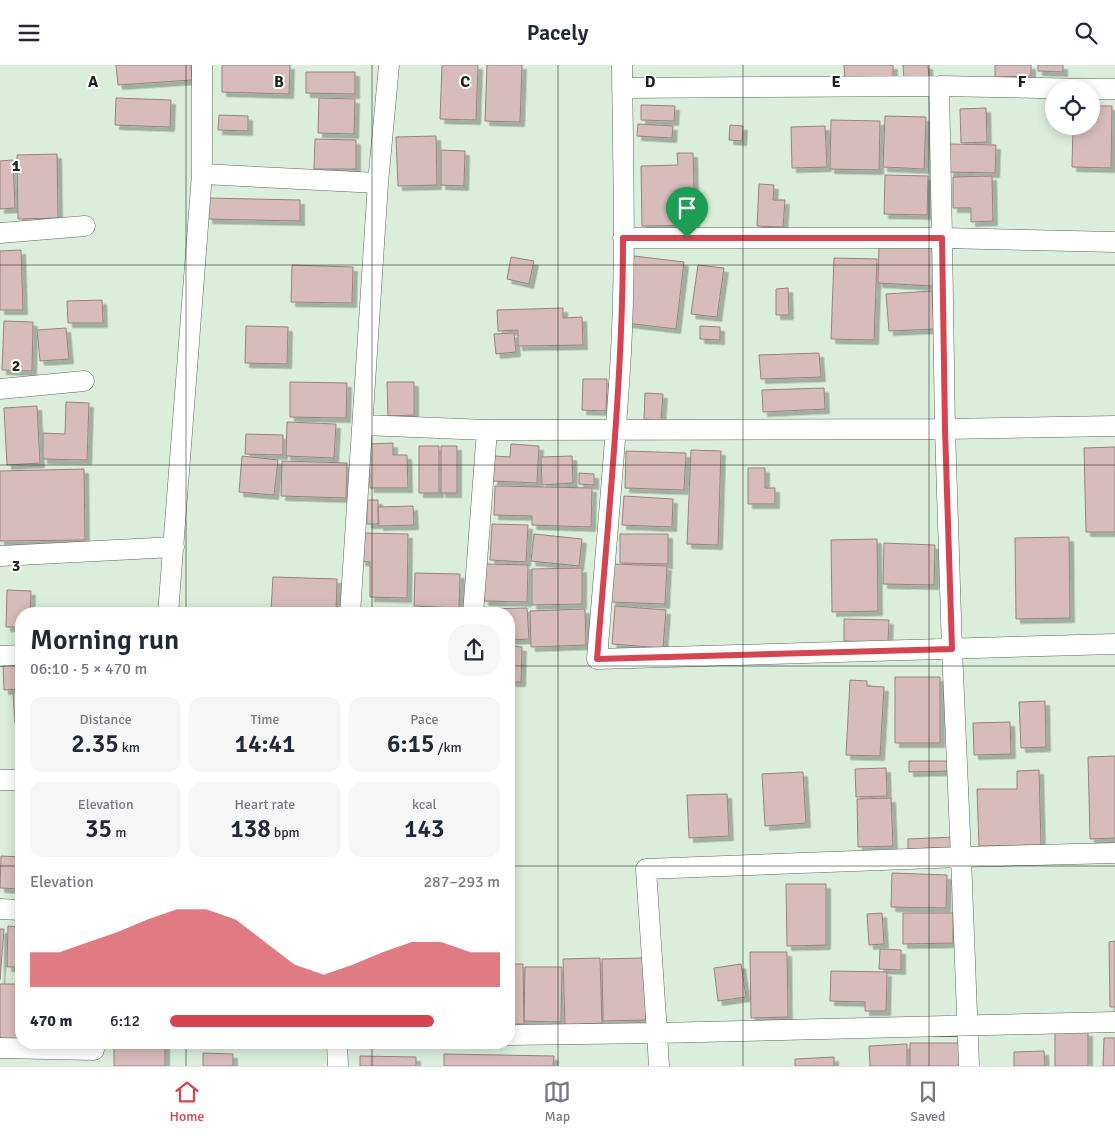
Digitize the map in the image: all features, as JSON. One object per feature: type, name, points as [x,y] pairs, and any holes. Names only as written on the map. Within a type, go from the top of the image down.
[{"type":"street","points":[[169,607],[202,174],[202,65]]},
{"type":"street","points":[[350,607],[378,183],[389,65]]},
{"type":"street","points":[[622,65],[623,238],[621,352],[597,659],[1115,644]]},
{"type":"street","points":[[622,89],[939,86],[1045,88]]},
{"type":"street","points":[[939,86],[945,429],[969,1066]]},
{"type":"street","points":[[1100,89],[1115,89]]},
{"type":"street","points":[[202,174],[378,183]]},
{"type":"street","points":[[0,233],[85,226]]},
{"type":"street","points":[[623,238],[942,238],[1115,242]]},
{"type":"street","points":[[0,389],[84,381]]},
{"type":"street","points":[[363,425],[488,430],[945,429],[1115,426]]},
{"type":"street","points":[[474,607],[488,430]]},
{"type":"street","points":[[0,556],[174,547]]},
{"type":"street","points":[[0,656],[15,655]]},
{"type":"street","points":[[0,780],[15,780]]},
{"type":"street","points":[[659,1066],[646,869],[1115,853]]},
{"type":"street","points":[[0,909],[15,910]]},
{"type":"street","points":[[515,1035],[1115,1022]]},
{"type":"street","points":[[0,1048],[15,1049]]},
{"type":"street","points":[[19,1049],[94,1053]]},
{"type":"street","points":[[337,1049],[338,1066]]},
{"type":"building","points":[[116,65],[191,65],[192,80],[118,85]]},
{"type":"building","points":[[222,65],[290,65],[289,94],[222,92]]},
{"type":"building","points":[[442,65],[478,65],[476,120],[440,119]]},
{"type":"building","points":[[487,65],[522,65],[520,122],[485,121]]},
{"type":"building","points":[[844,65],[893,65],[893,77],[845,79]]},
{"type":"building","points":[[903,65],[928,65],[929,80],[904,81]]},
{"type":"building","points":[[995,65],[1031,65],[1031,76],[995,77]]},
{"type":"building","points":[[1038,65],[1063,65],[1063,72],[1038,71]]},
{"type":"building","points":[[306,72],[355,72],[355,94],[306,93]]},
{"type":"building","points":[[116,98],[171,100],[170,127],[115,125]]},
{"type":"building","points":[[319,98],[355,99],[354,134],[318,133]]},
{"type":"building","points":[[641,105],[675,106],[674,121],[641,120]]},
{"type":"building","points":[[1100,106],[1112,106],[1111,168],[1072,167],[1073,135],[1100,135]]},
{"type":"building","points":[[986,108],[987,142],[961,143],[960,109]]},
{"type":"building","points":[[219,115],[248,116],[248,131],[218,130]]},
{"type":"building","points":[[885,116],[926,117],[924,169],[883,167]]},
{"type":"building","points":[[831,120],[880,121],[879,170],[830,169]]},
{"type":"building","points":[[638,124],[673,126],[672,138],[637,136]]},
{"type":"building","points":[[730,125],[743,126],[742,141],[729,140]]},
{"type":"building","points":[[825,126],[827,167],[792,168],[791,127]]},
{"type":"building","points":[[436,136],[437,185],[398,186],[396,137]]},
{"type":"building","points":[[315,139],[356,140],[356,169],[314,169]]},
{"type":"building","points":[[950,144],[996,145],[995,173],[949,172]]},
{"type":"building","points":[[441,150],[465,151],[464,186],[441,185]]},
{"type":"building","points":[[677,153],[693,153],[695,225],[642,226],[641,166],[678,165]]},
{"type":"building","points":[[57,154],[58,218],[18,219],[17,155]]},
{"type":"building","points":[[13,160],[15,208],[0,209],[0,161]]},
{"type":"building","points":[[885,175],[928,176],[927,215],[884,214]]},
{"type":"building","points":[[992,176],[993,221],[971,222],[971,208],[953,208],[953,177]]},
{"type":"building","points":[[759,184],[774,185],[773,200],[785,200],[783,227],[757,226]]},
{"type":"building","points":[[208,198],[300,200],[300,221],[208,219]]},
{"type":"building","points":[[879,245],[935,248],[933,286],[878,283]]},
{"type":"building","points":[[21,250],[23,310],[0,310],[0,251]]},
{"type":"building","points":[[634,256],[684,262],[676,329],[626,323]]},
{"type":"building","points":[[511,257],[534,261],[529,284],[507,279]]},
{"type":"building","points":[[834,258],[877,259],[874,340],[831,339]]},
{"type":"building","points":[[292,265],[353,267],[352,303],[291,302]]},
{"type":"building","points":[[698,265],[724,268],[717,317],[691,314]]},
{"type":"building","points":[[788,288],[789,315],[776,315],[776,289]]},
{"type":"building","points":[[932,291],[934,329],[889,331],[886,294]]},
{"type":"building","points":[[102,300],[103,323],[68,323],[67,301]]},
{"type":"building","points":[[563,308],[563,318],[582,317],[583,345],[518,346],[518,330],[498,331],[497,310]]},
{"type":"building","points":[[4,321],[33,322],[32,371],[2,370]]},
{"type":"building","points":[[246,326],[288,327],[287,364],[245,363]]},
{"type":"building","points":[[700,326],[720,327],[720,340],[700,339]]},
{"type":"building","points":[[66,328],[69,359],[40,361],[37,330]]},
{"type":"building","points":[[514,333],[516,352],[496,354],[494,334]]},
{"type":"building","points":[[819,353],[821,377],[761,379],[759,355]]},
{"type":"building","points":[[583,379],[607,379],[606,411],[582,410]]},
{"type":"building","points":[[290,382],[347,383],[346,418],[290,417]]},
{"type":"building","points":[[387,382],[414,382],[414,415],[388,416]]},
{"type":"building","points":[[824,388],[825,409],[763,412],[762,390]]},
{"type":"building","points":[[645,393],[663,394],[661,420],[644,419]]},
{"type":"building","points":[[66,402],[89,403],[87,460],[43,459],[43,433],[65,434]]},
{"type":"building","points":[[37,406],[40,463],[7,465],[4,408]]},
{"type":"building","points":[[287,422],[336,424],[334,458],[286,456]]},
{"type":"building","points":[[246,434],[283,435],[283,455],[245,454]]},
{"type":"building","points":[[393,443],[393,455],[407,455],[408,488],[370,488],[369,444]]},
{"type":"building","points":[[511,444],[539,446],[537,483],[493,481],[494,456],[510,457]]},
{"type":"building","points":[[419,446],[439,446],[439,493],[419,493]]},
{"type":"building","points":[[441,446],[457,446],[457,493],[441,493]]},
{"type":"building","points":[[1115,447],[1115,532],[1086,532],[1084,448]]},
{"type":"building","points":[[691,450],[721,451],[718,545],[687,544]]},
{"type":"building","points":[[626,451],[686,453],[684,490],[625,488]]},
{"type":"building","points":[[242,456],[278,460],[274,495],[239,492]]},
{"type":"building","points":[[572,456],[573,483],[542,485],[541,457]]},
{"type":"building","points":[[282,461],[347,463],[346,498],[281,496]]},
{"type":"building","points":[[748,468],[765,468],[765,488],[775,488],[775,504],[748,504]]},
{"type":"building","points":[[84,469],[85,540],[0,541],[0,471]]},
{"type":"building","points":[[579,473],[594,474],[594,485],[579,484]]},
{"type":"building","points":[[495,486],[592,488],[591,527],[532,525],[532,516],[494,515]]},
{"type":"building","points":[[624,496],[673,499],[672,527],[622,525]]},
{"type":"building","points":[[367,500],[378,500],[378,524],[367,524]]},
{"type":"building","points":[[413,506],[414,525],[379,526],[378,507]]},
{"type":"building","points":[[492,524],[528,525],[526,562],[490,560]]},
{"type":"building","points":[[362,533],[408,534],[407,598],[370,597],[370,562],[361,561]]},
{"type":"building","points":[[534,534],[582,539],[579,566],[531,561]]},
{"type":"building","points":[[620,534],[668,534],[668,564],[620,563]]},
{"type":"building","points":[[1069,537],[1070,618],[1016,619],[1015,538]]},
{"type":"building","points":[[877,539],[878,611],[832,612],[831,540]]},
{"type":"building","points":[[884,543],[935,545],[934,585],[883,584]]},
{"type":"building","points":[[485,564],[528,565],[527,602],[484,601]]},
{"type":"building","points":[[612,564],[667,566],[665,604],[611,602]]},
{"type":"building","points":[[582,568],[582,604],[532,605],[532,569]]},
{"type":"building","points":[[415,573],[460,574],[459,607],[414,606]]},
{"type":"building","points":[[273,577],[337,579],[336,607],[271,607]]},
{"type":"building","points":[[7,590],[31,591],[30,607],[15,607],[15,627],[6,627]]},
{"type":"building","points":[[615,606],[666,610],[663,648],[612,644]]},
{"type":"building","points":[[515,608],[527,608],[529,639],[515,640]]},
{"type":"building","points":[[585,609],[586,645],[531,647],[530,611]]},
{"type":"building","points":[[844,619],[889,620],[888,642],[844,641]]},
{"type":"building","points":[[515,646],[522,647],[521,682],[515,682]]},
{"type":"building","points":[[15,663],[15,689],[4,690],[3,664]]},
{"type":"building","points":[[895,677],[940,677],[940,743],[895,743]]},
{"type":"building","points":[[850,680],[867,681],[867,686],[884,687],[880,756],[846,755]]},
{"type":"building","points":[[13,693],[15,693],[15,723]]},
{"type":"building","points":[[1045,701],[1046,747],[1021,748],[1019,702]]},
{"type":"building","points":[[1010,722],[1011,754],[974,755],[973,723]]},
{"type":"building","points":[[1115,756],[1115,838],[1090,839],[1088,757]]},
{"type":"building","points":[[909,761],[948,761],[948,771],[909,772]]},
{"type":"building","points":[[886,768],[887,796],[856,797],[855,769]]},
{"type":"building","points":[[1039,770],[1041,845],[979,846],[977,789],[1017,789],[1017,771]]},
{"type":"building","points":[[803,772],[806,823],[765,826],[762,774]]},
{"type":"building","points":[[727,794],[729,836],[689,838],[687,795]]},
{"type":"building","points":[[891,798],[893,846],[858,847],[857,799]]},
{"type":"building","points":[[954,837],[954,847],[908,849],[908,839]]},
{"type":"building","points":[[1,856],[15,857],[15,889],[0,888]]},
{"type":"building","points":[[892,873],[947,875],[946,908],[891,907]]},
{"type":"building","points":[[786,884],[826,884],[826,945],[787,946]]},
{"type":"building","points":[[882,913],[884,944],[869,945],[867,914]]},
{"type":"building","points":[[903,913],[953,913],[953,943],[903,944]]},
{"type":"building","points":[[8,926],[15,927],[15,967],[7,967]]},
{"type":"building","points":[[0,929],[4,929],[0,980]]},
{"type":"building","points":[[1115,941],[1115,1007],[1110,1007],[1109,942]]},
{"type":"building","points":[[880,949],[901,950],[901,970],[879,969]]},
{"type":"building","points":[[750,952],[787,952],[788,1017],[751,1018]]},
{"type":"building","points":[[600,958],[602,1023],[565,1025],[563,959]]},
{"type":"building","points":[[644,958],[646,1020],[603,1021],[602,959]]},
{"type":"building","points":[[515,964],[523,964],[524,1024],[515,1024]]},
{"type":"building","points":[[741,964],[746,997],[718,1001],[714,968]]},
{"type":"building","points":[[525,967],[562,967],[561,1022],[524,1021]]},
{"type":"building","points":[[831,971],[887,972],[886,1011],[865,1011],[865,1002],[830,1001]]},
{"type":"building","points":[[0,984],[15,984],[15,1039],[0,1039]]},
{"type":"building","points":[[1055,1032],[1088,1032],[1088,1066],[1055,1066]]},
{"type":"building","points":[[1104,1038],[1115,1038],[1115,1066],[1103,1066]]},
{"type":"building","points":[[910,1043],[964,1043],[963,1066],[910,1066]]},
{"type":"building","points":[[907,1044],[907,1066],[870,1066],[869,1046]]},
{"type":"building","points":[[114,1049],[165,1049],[165,1066],[114,1066]]},
{"type":"building","points":[[1044,1051],[1045,1066],[1014,1066],[1014,1052]]},
{"type":"building","points":[[203,1053],[233,1054],[233,1066],[203,1066]]},
{"type":"building","points":[[444,1054],[554,1056],[553,1066],[444,1066]]},
{"type":"building","points":[[360,1056],[416,1057],[416,1066],[360,1066]]},
{"type":"building","points":[[834,1057],[834,1066],[795,1066],[795,1059]]},
{"type":"route","points":[[623,238],[687,238],[942,238],[945,429],[952,649],[597,659],[621,352],[623,238]]}]
